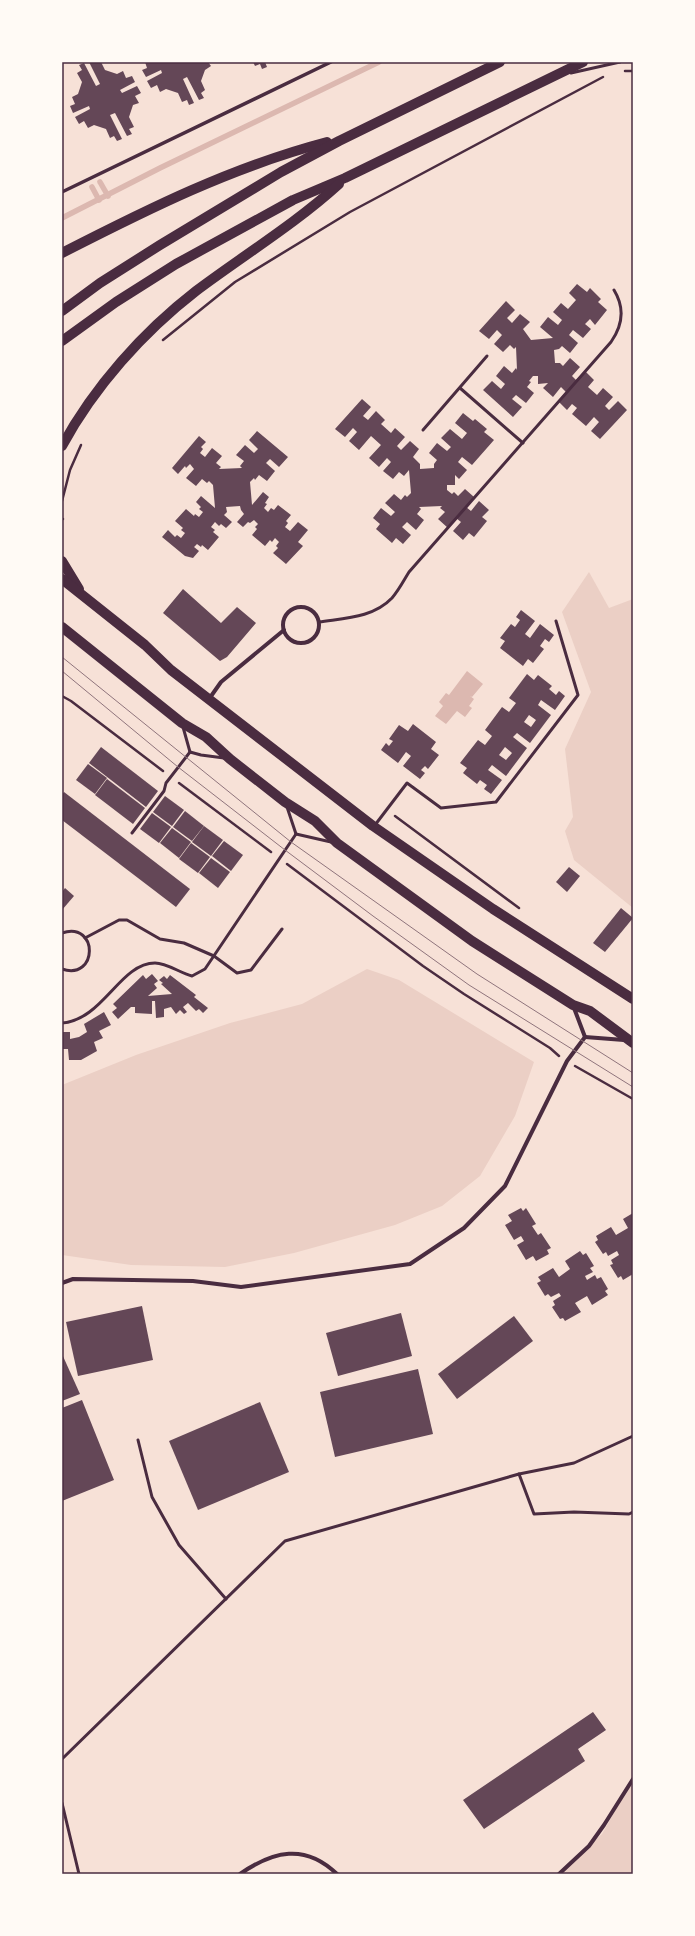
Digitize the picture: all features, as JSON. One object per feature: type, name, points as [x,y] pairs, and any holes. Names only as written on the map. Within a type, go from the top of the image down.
[{"type":"main road","points":[[62,311],[100,283],[281,172],[339,141],[500,62]]},
{"type":"main road","points":[[62,341],[116,302],[176,264],[293,200],[345,178],[583,62]]},
{"type":"main road","points":[[62,253],[197,186],[274,158],[326,142],[339,141]]},
{"type":"main road","points":[[62,446],[86,408],[119,367],[166,317],[196,292],[303,215],[345,178]]},
{"type":"main road","points":[[62,431],[86,408]]},
{"type":"main road","points":[[62,561],[84,595]]},
{"type":"main road","points":[[62,579],[145,645],[171,670],[374,826],[493,909],[633,999]]},
{"type":"main road","points":[[62,628],[182,723],[198,731],[230,759],[285,802],[315,822],[338,844],[472,941],[573,1005],[590,1012],[631,1041]]},
{"type":"street","points":[[62,192],[331,62]]},
{"type":"street","points":[[209,700],[220,682],[284,630],[286,616],[290,611],[303,607],[310,609],[315,614],[319,622],[317,633],[313,639],[307,642],[293,641],[284,630]]},
{"type":"street","points":[[573,1005],[585,1037]]},
{"type":"street","points":[[585,1037],[631,1041]]},
{"type":"street","points":[[62,1283],[73,1279],[193,1281],[241,1287],[410,1264],[464,1228],[504,1186],[568,1061],[585,1037]]},
{"type":"street","points":[[559,1874],[589,1846],[633,1779]]},
{"type":"street","points":[[240,1874],[254,1864],[274,1856],[295,1852],[314,1858],[337,1874]]},
{"type":"lane","points":[[552,77],[620,62]]},
{"type":"lane","points":[[319,622],[365,614],[376,610],[393,597],[410,572],[617,334],[621,325],[622,307],[614,290]]},
{"type":"lane","points":[[422,430],[487,356]]},
{"type":"lane","points":[[460,388],[523,443]]},
{"type":"lane","points":[[374,826],[407,783],[441,808],[496,802],[578,695],[556,621]]},
{"type":"lane","points":[[182,723],[190,752]]},
{"type":"lane","points":[[190,752],[230,759]]},
{"type":"lane","points":[[132,833],[164,791],[166,783],[190,752]]},
{"type":"lane","points":[[285,802],[296,834]]},
{"type":"lane","points":[[296,834],[338,844]]},
{"type":"lane","points":[[62,1023],[76,1020],[87,1015],[139,967],[151,964],[164,965],[192,976],[205,969],[296,834]]},
{"type":"lane","points":[[85,938],[119,920],[127,920],[160,938],[184,943],[214,956],[237,973],[251,970],[282,929]]},
{"type":"lane","points":[[62,933],[74,931],[85,938],[90,950],[86,962],[76,970],[62,969]]},
{"type":"lane","points":[[62,1760],[285,1541],[519,1474],[574,1463],[633,1436]]},
{"type":"lane","points":[[138,1440],[152,1497],[179,1545],[226,1599]]},
{"type":"lane","points":[[519,1474],[534,1514],[574,1512],[629,1514],[633,1512]]},
{"type":"lane","points":[[62,1803],[79,1874]]},
{"type":"path","points":[[158,344],[235,282],[350,212],[607,75]]},
{"type":"path","points":[[62,501],[70,470],[82,442]]},
{"type":"path","points":[[62,696],[72,701],[163,772]]},
{"type":"path","points":[[175,781],[271,852]]},
{"type":"path","points":[[386,809],[523,910]]},
{"type":"path","points":[[287,864],[423,966],[464,994],[550,1048],[553,1052]]},
{"type":"path","points":[[588,1075],[594,1076],[633,1099]]},
{"type":"shaded area","points":[[589,572],[609,608],[633,599],[633,908],[574,860],[565,831],[573,817],[565,749],[591,692],[562,612]]},
{"type":"shaded area","points":[[467,671],[483,684],[472,697],[470,696],[474,699],[469,706],[472,708],[465,717],[457,711],[446,724],[435,716],[443,706],[439,702],[446,693],[449,695]]},
{"type":"shaded area","points":[[367,969],[399,980],[534,1062],[515,1116],[480,1176],[442,1206],[395,1225],[294,1253],[225,1267],[131,1265],[62,1255],[62,1085],[136,1055],[230,1023],[302,1004]]},
{"type":"shaded area","points":[[633,1779],[633,1874],[559,1874],[602,1834]]},
{"type":"building","points":[[89,62],[101,62],[105,70],[117,74],[123,71],[126,78],[132,76],[135,82],[120,90],[122,93],[137,86],[141,93],[135,96],[139,103],[133,105],[129,117],[134,127],[129,129],[132,134],[127,136],[115,113],[110,115],[122,139],[117,141],[114,136],[110,138],[106,129],[94,125],[88,128],[84,121],[79,124],[75,117],[90,109],[89,106],[73,113],[70,106],[75,104],[72,97],[78,94],[82,82],[77,73],[82,70],[79,65],[84,63],[96,86],[100,84]]},
{"type":"building","points":[[145,62],[208,62],[211,66],[205,70],[201,81],[205,90],[201,93],[204,98],[199,100],[187,77],[183,79],[194,103],[189,105],[187,100],[182,102],[178,93],[166,89],[160,92],[157,85],[151,88],[147,81],[162,73],[161,70],[146,77],[142,70],[147,68]]},
{"type":"building","points":[[253,62],[265,62],[267,67],[262,69],[260,64],[255,66]]},
{"type":"building","points":[[577,284],[587,292],[590,288],[601,299],[598,302],[607,310],[595,325],[590,319],[585,324],[591,329],[583,338],[573,330],[569,335],[578,343],[570,353],[562,346],[559,349],[554,350],[555,363],[560,363],[563,366],[570,358],[580,367],[572,376],[576,380],[585,371],[594,380],[588,387],[597,395],[603,388],[613,397],[605,406],[609,410],[618,401],[627,410],[600,439],[591,431],[599,422],[594,417],[586,426],[572,414],[577,408],[572,404],[567,410],[558,401],[566,392],[561,387],[553,397],[543,388],[548,383],[538,384],[538,376],[533,376],[529,381],[531,382],[527,387],[534,393],[526,403],[516,395],[512,399],[522,407],[513,417],[483,390],[492,381],[501,389],[505,384],[496,376],[504,366],[512,373],[516,368],[517,370],[516,347],[514,349],[510,345],[503,352],[494,344],[502,335],[497,330],[489,339],[479,331],[506,301],[515,310],[507,318],[512,323],[520,314],[530,322],[523,329],[531,340],[553,338],[540,327],[548,317],[558,325],[562,320],[553,312],[561,303],[568,309],[576,300],[569,293]]},
{"type":"building","points":[[362,399],[371,407],[363,416],[368,420],[376,411],[385,420],[381,424],[391,433],[395,428],[405,437],[397,446],[401,450],[410,441],[419,449],[413,457],[420,464],[420,469],[434,468],[434,464],[437,460],[429,453],[437,443],[447,451],[451,447],[441,438],[450,429],[462,439],[467,433],[455,423],[463,413],[473,421],[475,419],[487,429],[484,432],[494,440],[472,465],[462,457],[458,462],[467,470],[459,479],[455,475],[455,485],[447,485],[447,490],[452,494],[454,492],[458,496],[465,489],[474,497],[466,507],[471,511],[479,501],[489,510],[482,517],[487,521],[474,537],[469,533],[463,540],[453,531],[461,522],[456,518],[448,528],[438,519],[445,512],[440,508],[442,506],[419,507],[421,509],[417,514],[424,520],[416,530],[407,522],[402,527],[411,535],[403,544],[396,538],[392,543],[376,529],[380,524],[373,518],[381,508],[391,516],[395,512],[385,503],[394,494],[401,500],[405,495],[407,497],[411,493],[409,470],[404,476],[399,472],[393,479],[383,471],[391,462],[387,458],[379,467],[369,458],[381,445],[371,436],[359,450],[349,441],[357,432],[353,428],[345,437],[335,429]]},
{"type":"building","points":[[257,431],[288,457],[279,467],[270,459],[266,463],[275,471],[267,481],[259,475],[255,480],[254,478],[250,482],[252,505],[263,492],[269,497],[264,508],[268,512],[271,508],[274,510],[278,505],[291,515],[286,521],[288,523],[285,527],[290,531],[298,522],[308,530],[298,542],[303,546],[286,564],[273,553],[278,548],[276,546],[279,542],[275,538],[272,542],[270,540],[265,546],[252,535],[257,529],[255,527],[258,524],[254,520],[250,523],[248,522],[243,527],[237,522],[244,514],[240,506],[226,507],[227,512],[224,515],[232,522],[226,528],[221,524],[219,526],[215,522],[211,527],[215,530],[213,532],[219,537],[208,550],[202,545],[201,547],[197,544],[194,547],[199,551],[193,558],[185,556],[162,537],[168,530],[175,537],[177,535],[181,538],[185,533],[181,530],[183,528],[175,521],[186,509],[194,516],[195,514],[199,517],[203,512],[199,509],[201,507],[196,502],[201,496],[215,508],[213,485],[209,481],[207,483],[202,479],[196,486],[186,478],[194,469],[190,464],[186,468],[185,466],[178,474],[172,468],[199,436],[206,442],[201,447],[203,449],[200,453],[205,457],[212,448],[222,456],[216,463],[221,467],[219,469],[242,468],[240,466],[244,461],[236,455],[245,445],[254,453],[258,449],[249,440]]},
{"type":"building","points":[[183,589],[221,623],[237,607],[256,623],[227,657],[220,661],[163,613]]},
{"type":"building","points":[[521,610],[535,621],[525,634],[530,638],[540,624],[554,635],[549,642],[545,639],[540,646],[544,649],[533,663],[528,659],[523,666],[500,648],[505,641],[500,638],[511,624],[515,627],[520,620],[516,617]]},
{"type":"building","points":[[527,674],[534,680],[538,675],[552,686],[549,689],[556,695],[559,691],[565,696],[555,710],[541,700],[538,705],[551,715],[530,743],[517,733],[513,737],[527,748],[506,776],[492,765],[488,770],[502,780],[491,794],[484,789],[487,785],[480,780],[477,784],[463,773],[467,768],[460,763],[478,740],[485,745],[492,736],[485,730],[502,707],[509,712],[516,703],[509,698]],"holes":[[[529,715],[536,720],[531,727],[524,722]],[[505,747],[512,753],[506,760],[499,755]]]},
{"type":"building","points":[[413,724],[436,742],[431,749],[439,755],[428,769],[425,766],[421,770],[425,773],[420,779],[403,766],[411,756],[406,752],[398,763],[381,750],[386,743],[389,746],[393,741],[389,739],[399,725],[408,731]]},
{"type":"building","points":[[101,747],[158,791],[146,807],[89,763]]},
{"type":"building","points":[[88,764],[107,778],[95,794],[76,780]]},
{"type":"building","points":[[107,779],[145,808],[133,824],[95,795]]},
{"type":"building","points":[[64,792],[190,889],[176,907],[62,820],[62,795]]},
{"type":"building","points":[[165,796],[184,810],[172,826],[153,812]]},
{"type":"building","points":[[185,811],[204,826],[192,841],[173,827]]},
{"type":"building","points":[[152,813],[171,827],[159,843],[140,829]]},
{"type":"building","points":[[204,826],[223,840],[211,856],[192,842]]},
{"type":"building","points":[[172,828],[191,842],[179,858],[160,843]]},
{"type":"building","points":[[224,841],[243,855],[231,871],[212,856]]},
{"type":"building","points":[[191,843],[210,857],[198,873],[179,859]]},
{"type":"building","points":[[211,858],[230,872],[218,888],[199,873]]},
{"type":"building","points":[[569,867],[580,876],[567,892],[556,882]]},
{"type":"building","points":[[65,888],[74,896],[62,910],[62,892]]},
{"type":"building","points":[[621,908],[633,918],[605,952],[593,943]]},
{"type":"building","points":[[152,974],[158,981],[154,984],[157,988],[148,996],[172,994],[161,984],[163,983],[159,980],[164,976],[167,979],[170,975],[196,995],[194,997],[208,1008],[203,1013],[199,1009],[196,1011],[188,1003],[183,1007],[187,1012],[184,1014],[180,1010],[176,1014],[171,1007],[164,1009],[164,1017],[156,1018],[155,1001],[152,1001],[152,1014],[135,1013],[135,1007],[131,1007],[118,1019],[112,1012],[117,1008],[113,1004],[143,975],[146,979]]},
{"type":"building","points":[[104,1012],[111,1025],[99,1031],[103,1038],[94,1042],[97,1051],[81,1060],[69,1060],[68,1049],[62,1049],[62,1032],[70,1032],[70,1039],[79,1037],[87,1032],[84,1024]]},
{"type":"building","points":[[521,1208],[523,1211],[526,1208],[536,1224],[532,1226],[538,1235],[541,1233],[551,1248],[547,1250],[549,1254],[536,1261],[533,1256],[526,1260],[517,1245],[524,1241],[521,1236],[514,1240],[505,1225],[512,1221],[508,1215]]},
{"type":"building","points":[[633,1213],[633,1274],[623,1280],[621,1276],[618,1278],[610,1265],[613,1264],[611,1260],[619,1255],[617,1251],[608,1256],[606,1252],[603,1254],[595,1242],[598,1240],[596,1236],[611,1227],[616,1235],[628,1228],[623,1219]]},
{"type":"building","points":[[580,1251],[583,1255],[586,1253],[594,1266],[590,1268],[593,1272],[585,1276],[587,1280],[595,1275],[597,1279],[601,1277],[608,1289],[605,1291],[608,1295],[592,1305],[587,1296],[575,1303],[581,1312],[565,1321],[563,1318],[560,1319],[552,1307],[555,1305],[553,1301],[561,1296],[559,1293],[551,1297],[548,1294],[545,1296],[537,1283],[541,1281],[538,1277],[553,1268],[559,1277],[570,1269],[565,1261]]},
{"type":"building","points":[[142,1306],[153,1360],[78,1376],[66,1322]]},
{"type":"building","points":[[401,1313],[412,1356],[338,1376],[326,1333]]},
{"type":"building","points":[[514,1316],[533,1341],[457,1399],[438,1374]]},
{"type":"building","points":[[62,1354],[80,1394],[62,1401]]},
{"type":"building","points":[[418,1369],[433,1434],[335,1457],[320,1392]]},
{"type":"building","points":[[82,1400],[114,1480],[62,1501],[62,1408]]},
{"type":"building","points":[[260,1402],[289,1472],[198,1510],[169,1441]]},
{"type":"building","points":[[593,1712],[606,1730],[578,1749],[585,1761],[484,1829],[463,1800]]},
{"type":"waterway","points":[[62,218],[160,168],[379,62]]},
{"type":"waterway","points":[[100,182],[108,196]]},
{"type":"waterway","points":[[92,187],[99,200]]},
{"type":"tram line","points":[[62,657],[291,842],[477,974],[633,1073]]},
{"type":"tram line","points":[[62,671],[178,767],[373,916],[469,985],[633,1087]]}]
